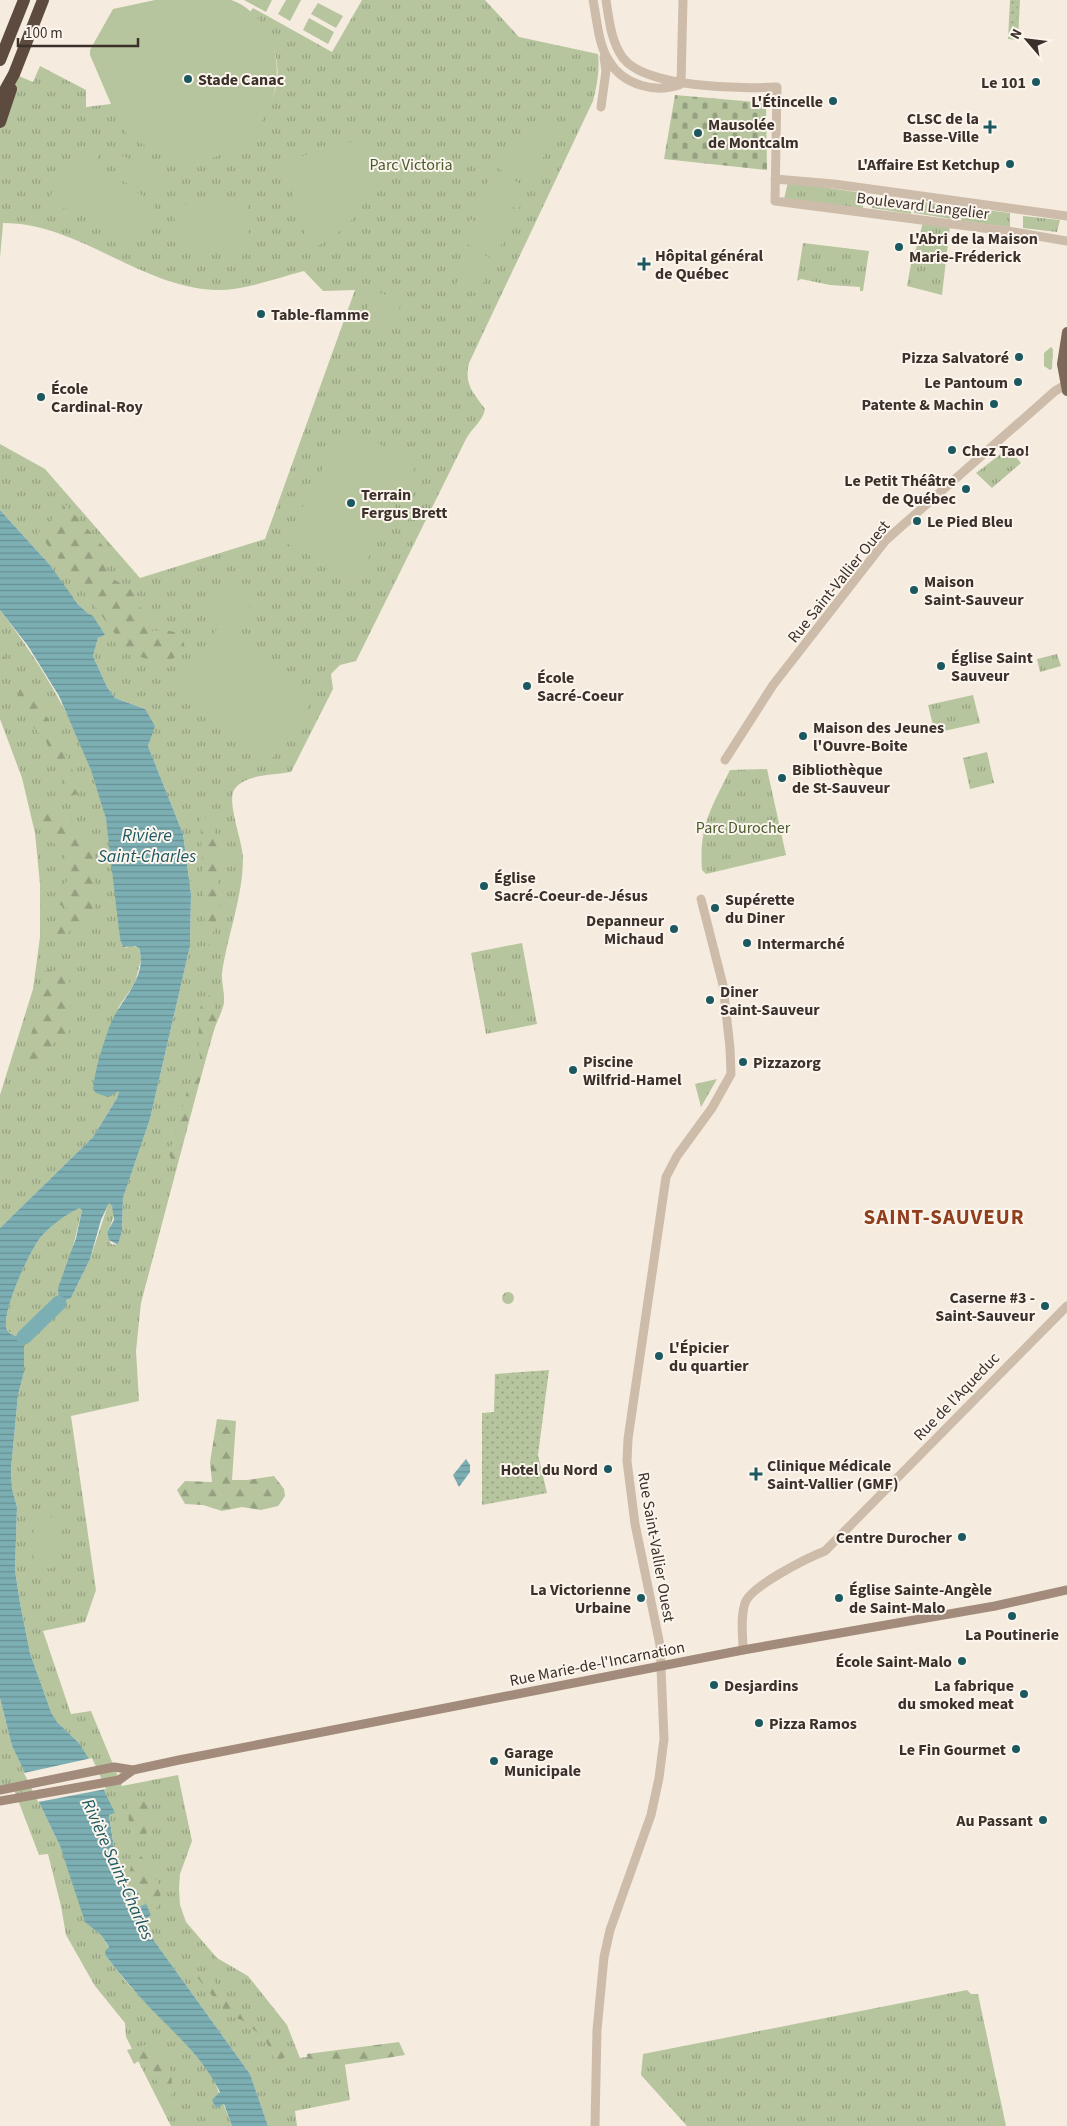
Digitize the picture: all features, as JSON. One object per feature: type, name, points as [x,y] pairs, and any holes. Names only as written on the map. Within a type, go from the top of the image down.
[{"type":"highway","points":[[0,60],[24,0]]},
{"type":"highway","points":[[0,99],[14,74],[43,0]]},
{"type":"highway","points":[[0,122],[7,104],[14,74]]},
{"type":"main road","points":[[1066,387],[1062,357],[1067,332]]},
{"type":"main road","name":"Rue Marie-de-l'Incarnation","points":[[0,1790],[114,1767],[133,1770],[744,1650],[962,1612],[1067,1590]]},
{"type":"main road","name":"Rue Marie-de-l'Incarnation","points":[[0,1801],[120,1780],[133,1770]]},
{"type":"street","points":[[593,0],[606,71],[601,107]]},
{"type":"street","points":[[606,0],[614,39],[627,63],[648,76],[681,84],[777,87],[775,179]]},
{"type":"street","points":[[681,84],[682,0]]},
{"type":"street","points":[[603,47],[608,60],[620,74],[645,87],[668,89],[681,84]]},
{"type":"street","name":"Boulevard Langelier","points":[[1067,216],[834,184],[775,179],[775,201],[1014,232],[1067,241]]},
{"type":"street","name":"Rue Saint-Vallier Ouest","points":[[725,760],[773,685],[886,540],[1055,392],[1066,387]]},
{"type":"street","name":"Rue Saint-Vallier Ouest","points":[[595,2126],[597,2030],[604,1957],[610,1930],[650,1816],[659,1778],[664,1739],[660,1645],[635,1524],[627,1461],[636,1379],[646,1323],[666,1177],[677,1156],[712,1108],[730,1074],[730,1048],[723,985],[701,899]]},
{"type":"street","name":"Rue de l'Aqueduc","points":[[744,1650],[745,1601],[752,1592],[802,1560],[825,1551],[1067,1306]]},
{"type":"green space","name":"Stade Canac","points":[[155,0],[231,0],[242,5],[252,13],[267,32],[275,52],[277,72],[274,93],[267,112],[256,129],[241,143],[223,154],[203,160],[179,162],[159,154],[129,138],[111,104],[90,55],[90,50],[113,9]]},
{"type":"green space","points":[[244,0],[272,0],[266,12]]},
{"type":"green space","points":[[286,0],[301,0],[290,21],[278,14]]},
{"type":"green space","name":"Parc Victoria","points":[[362,0],[485,0],[519,37],[598,54],[596,89],[593,101],[469,363],[469,383],[473,393],[485,409],[484,413],[466,439],[356,661],[340,665],[331,674],[333,689],[291,772],[252,778],[234,790],[232,804],[243,857],[241,886],[222,973],[224,1003],[212,1035],[141,1303],[136,1351],[139,1401],[71,1416],[96,1590],[85,1622],[43,1631],[71,1714],[91,1711],[122,1786],[178,1775],[192,1841],[180,1874],[180,1905],[186,1922],[217,1958],[248,1976],[287,2025],[300,2058],[343,2051],[350,2100],[295,2111],[297,2126],[268,2126],[250,2074],[155,1942],[143,1922],[151,1915],[146,1905],[136,1908],[117,1868],[109,1814],[114,1813],[79,1743],[57,1722],[51,1712],[30,1653],[20,1603],[15,1570],[17,1507],[12,1489],[11,1469],[18,1395],[24,1372],[24,1338],[13,1335],[7,1330],[6,1322],[11,1298],[23,1269],[40,1238],[63,1217],[79,1207],[82,1210],[59,1303],[71,1298],[90,1259],[109,1202],[114,1214],[107,1232],[111,1244],[118,1245],[122,1231],[123,1198],[150,1119],[190,946],[191,894],[183,834],[148,746],[150,739],[145,709],[115,698],[107,687],[93,656],[98,638],[105,635],[68,592],[50,565],[0,510],[0,444],[45,469],[140,578],[265,539],[355,290],[323,291],[304,271],[260,284],[226,290],[187,286],[161,278],[58,233],[31,226],[3,223],[0,258],[0,99],[14,74],[33,82],[40,66],[86,90],[86,107],[111,104],[191,161],[222,154],[270,101],[276,85],[278,73],[274,50],[265,29],[250,12],[253,8],[332,52]]},
{"type":"green space","points":[[1010,0],[1020,0],[1018,40],[1008,39]]},
{"type":"green space","points":[[1010,0],[1018,0],[1017,24],[1010,23]]},
{"type":"green space","points":[[318,3],[343,16],[336,28],[311,14]]},
{"type":"green space","points":[[309,18],[334,32],[328,44],[303,30]]},
{"type":"green space","points":[[675,95],[766,103],[767,170],[664,159]]},
{"type":"green space","points":[[539,118],[561,129],[540,163],[530,185],[495,167],[506,146],[539,162],[520,150]]},
{"type":"green space","points":[[371,136],[375,156],[374,174],[365,202],[335,235],[310,249],[282,162]]},
{"type":"green space","points":[[87,141],[94,141],[98,145],[98,168],[104,179],[139,193],[153,204],[155,212],[153,222],[146,236],[136,239],[128,238],[73,211],[64,208],[56,213],[49,210],[51,197],[62,169],[71,160],[77,161],[82,156]]},
{"type":"green space","points":[[123,156],[170,179],[163,197],[157,198],[114,177],[120,157]]},
{"type":"green space","points":[[494,170],[528,188],[518,210],[483,191]]},
{"type":"green space","points":[[788,182],[863,193],[863,209],[784,199]]},
{"type":"green space","points":[[482,194],[517,213],[506,234],[472,216]]},
{"type":"green space","points":[[873,196],[912,201],[911,214],[872,208]]},
{"type":"green space","points":[[247,201],[250,249],[176,253],[174,205]]},
{"type":"green space","points":[[915,201],[953,206],[952,219],[914,213]]},
{"type":"green space","points":[[963,207],[1010,213],[1010,227],[961,221]]},
{"type":"green space","points":[[1023,216],[1060,220],[1057,232],[1023,228]]},
{"type":"green space","points":[[470,219],[505,237],[494,259],[460,240]]},
{"type":"green space","points":[[923,222],[950,226],[942,295],[907,286],[913,253],[916,249]]},
{"type":"green space","points":[[803,243],[869,251],[863,291],[860,291],[860,287],[830,285],[801,279],[797,281]]},
{"type":"green space","points":[[472,249],[494,260],[478,294],[456,284]]},
{"type":"green space","points":[[375,291],[402,301],[388,335],[361,323]]},
{"type":"green space","points":[[1051,347],[1053,349],[1052,369],[1050,370],[1044,366],[1044,353]]},
{"type":"green space","name":"Terrain Fergus Brett","points":[[345,426],[417,464],[357,580],[284,542]]},
{"type":"green space","points":[[1006,450],[1010,450],[1021,463],[992,488],[976,473]]},
{"type":"green space","points":[[66,505],[111,555],[105,566],[113,579],[134,591],[151,631],[166,630],[181,634],[186,651],[165,663],[129,653],[78,583],[38,533]]},
{"type":"green space","points":[[231,587],[245,592],[250,606],[245,620],[231,625],[217,620],[212,606],[217,592]]},
{"type":"green space","points":[[0,610],[50,683],[89,762],[106,819],[112,849],[120,939],[126,948],[131,945],[139,948],[141,959],[135,983],[118,1008],[119,1091],[117,1098],[93,1137],[0,1228],[0,1095],[33,989],[40,937],[40,884],[35,833],[22,778],[0,719]]},
{"type":"green space","points":[[219,626],[316,696],[271,760],[174,688]]},
{"type":"green space","points":[[0,642],[1,652],[7,661],[4,672],[0,672]]},
{"type":"green space","points":[[1057,654],[1061,666],[1040,672],[1037,659]]},
{"type":"green space","points":[[20,682],[26,683],[38,690],[42,709],[59,738],[77,781],[78,794],[71,796],[54,754],[43,737],[30,724],[18,702]]},
{"type":"green space","points":[[973,695],[980,723],[935,733],[928,705]]},
{"type":"green space","points":[[987,752],[994,783],[970,789],[963,758]]},
{"type":"green space","name":"Parc Durocher","points":[[767,769],[786,855],[706,874],[702,870],[702,841],[712,807],[730,770]]},
{"type":"green space","points":[[39,803],[81,826],[95,859],[94,929],[76,921],[58,949],[54,949],[60,912],[66,916],[69,909],[60,905],[59,896],[69,877],[64,849],[45,838]]},
{"type":"green space","points":[[200,811],[222,843],[222,864],[218,877],[220,909],[206,956]]},
{"type":"green space","points":[[522,943],[537,1024],[486,1034],[471,953]]},
{"type":"green space","points":[[50,970],[67,974],[71,987],[69,1035],[55,1039],[46,1059],[36,1065],[23,1059],[42,1001],[44,971]]},
{"type":"green space","points":[[208,992],[218,1016],[175,1168],[169,1154],[187,1091],[200,1058],[198,1039],[201,1003]]},
{"type":"green space","points":[[717,1079],[701,1107],[695,1084]]},
{"type":"green space","points":[[506,1292],[510,1292],[514,1298],[510,1304],[506,1304],[502,1300],[502,1296]]},
{"type":"green space","points":[[549,1370],[538,1455],[547,1493],[482,1505],[482,1413],[494,1412],[495,1374]]},
{"type":"green space","points":[[217,1419],[236,1421],[232,1480],[274,1476],[284,1489],[285,1496],[278,1506],[261,1510],[242,1507],[222,1511],[203,1505],[185,1504],[177,1490],[185,1481],[212,1482],[210,1462]]},
{"type":"green space","points":[[42,1515],[61,1519],[62,1524],[60,1561],[50,1569],[35,1561],[32,1551],[32,1537],[36,1524]]},
{"type":"green space","points":[[0,1698],[12,1746],[60,1846],[89,1924],[101,1935],[109,1948],[106,1956],[127,1983],[180,2037],[212,2075],[232,2126],[171,2126],[126,2037],[125,2023],[95,1986],[66,1935],[48,1854],[39,1855],[13,1787],[0,1790]]},
{"type":"green space","points":[[127,1798],[144,1798],[151,1809],[146,1835],[141,1836],[129,1822]]},
{"type":"green space","points":[[136,1848],[158,1882],[161,1893],[153,1918],[129,1874]]},
{"type":"green space","points":[[207,1973],[239,2010],[256,2021],[280,2044],[285,2057],[276,2063],[265,2039],[242,2020],[229,2016],[196,1976]]},
{"type":"green space","points":[[967,1990],[971,1994],[978,1994],[1006,2126],[687,2126],[641,2075],[643,2054]]},
{"type":"green space","points":[[399,2042],[405,2055],[324,2068],[323,2062],[308,2065],[307,2054]]},
{"type":"green space","points":[[145,2045],[166,2057],[172,2080],[170,2103],[143,2058],[134,2064],[127,2050]]},
{"type":"water","name":"Rivière Saint-Charles","points":[[0,510],[50,565],[77,603],[93,616],[105,635],[98,638],[93,656],[107,687],[115,698],[145,709],[155,726],[148,746],[183,834],[191,894],[190,946],[150,1119],[123,1198],[122,1231],[118,1245],[109,1240],[107,1232],[114,1220],[112,1206],[109,1203],[101,1220],[90,1259],[71,1298],[59,1303],[58,1288],[76,1238],[82,1210],[79,1208],[58,1221],[40,1238],[23,1269],[11,1298],[6,1322],[7,1330],[12,1335],[24,1337],[24,1372],[18,1395],[11,1469],[12,1489],[17,1507],[15,1570],[20,1603],[30,1653],[51,1712],[57,1722],[79,1743],[89,1759],[115,1813],[109,1815],[117,1868],[136,1908],[146,1904],[151,1915],[143,1922],[155,1942],[250,2074],[268,2126],[232,2126],[224,2104],[216,2108],[212,2100],[220,2092],[214,2080],[190,2049],[135,1992],[106,1956],[105,1951],[109,1947],[101,1935],[85,1922],[60,1846],[12,1746],[0,1698],[0,1228],[93,1137],[117,1098],[119,1091],[108,1097],[96,1093],[93,1089],[94,1081],[110,1025],[132,988],[140,969],[141,959],[139,948],[135,946],[123,947],[120,939],[106,819],[91,770],[59,696],[28,646],[0,610]]},
{"type":"water","points":[[466,1459],[470,1465],[470,1472],[459,1487],[453,1475]]},
{"type":"pier","points":[[92,1758],[106,1789],[38,1802],[24,1773]]},
{"type":"waterway","points":[[24,1337],[59,1303]]},
{"type":"place","name":"Stade Canac","points":[[188,79]]},
{"type":"place","name":"Le 101","points":[[1036,82]]},
{"type":"place","name":"L'Étincelle","points":[[833,101]]},
{"type":"place","name":"CLSC de la Basse-Ville","points":[[990,127]]},
{"type":"place","name":"Mausolée de Montcalm","points":[[698,133]]},
{"type":"place","name":"L'Affaire Est Ketchup","points":[[1010,164]]},
{"type":"place","name":"L'Abri de la Maison Marie-Fréderick","points":[[899,247]]},
{"type":"place","name":"Hôpital général de Québec","points":[[644,264]]},
{"type":"place","name":"Table-flamme","points":[[261,314]]},
{"type":"place","name":"Pizza Salvatoré","points":[[1019,357]]},
{"type":"place","name":"Le Pantoum","points":[[1018,382]]},
{"type":"place","name":"École Cardinal-Roy","points":[[41,397]]},
{"type":"place","name":"Patente & Machin","points":[[994,404]]},
{"type":"place","name":"Chez Tao!","points":[[952,450]]},
{"type":"place","name":"Le Petit Théâtre de Québec","points":[[966,489]]},
{"type":"place","name":"Terrain Fergus Brett","points":[[351,503]]},
{"type":"place","name":"Le Pied Bleu","points":[[917,521]]},
{"type":"place","name":"Maison Saint-Sauveur","points":[[914,590]]},
{"type":"place","name":"Église Saint Sauveur","points":[[941,666]]},
{"type":"place","name":"École Sacré-Coeur","points":[[527,686]]},
{"type":"place","name":"Maison des Jeunes l'Ouvre-Boite","points":[[803,736]]},
{"type":"place","name":"Bibliothèque de St-Sauveur","points":[[782,778]]},
{"type":"place","name":"Église Sacré-Coeur-de-Jésus","points":[[484,886]]},
{"type":"place","name":"Supérette du Diner","points":[[715,908]]},
{"type":"place","name":"Depanneur Michaud","points":[[674,929]]},
{"type":"place","name":"Intermarché","points":[[747,943]]},
{"type":"place","name":"Diner Saint-Sauveur","points":[[710,1000]]},
{"type":"place","name":"Pizzazorg","points":[[743,1062]]},
{"type":"place","name":"Piscine Wilfrid-Hamel","points":[[573,1070]]},
{"type":"place","name":"Caserne #3 - Saint-Sauveur","points":[[1045,1306]]},
{"type":"place","name":"L'Épicier du quartier","points":[[659,1356]]},
{"type":"place","name":"Hotel du Nord","points":[[608,1469]]},
{"type":"place","name":"Clinique Médicale Saint-Vallier (GMF)","points":[[756,1474]]},
{"type":"place","name":"Centre Durocher","points":[[962,1537]]},
{"type":"place","name":"La Victorienne Urbaine","points":[[641,1598]]},
{"type":"place","name":"Église Sainte-Angèle de Saint-Malo","points":[[839,1598]]},
{"type":"place","name":"La Poutinerie","points":[[1012,1616]]},
{"type":"place","name":"École Saint-Malo","points":[[962,1661]]},
{"type":"place","name":"Desjardins","points":[[714,1685]]},
{"type":"place","name":"La fabrique du smoked meat","points":[[1024,1694]]},
{"type":"place","name":"Pizza Ramos","points":[[759,1723]]},
{"type":"place","name":"Le Fin Gourmet","points":[[1016,1749]]},
{"type":"place","name":"Garage Municipale","points":[[494,1761]]},
{"type":"place","name":"Au Passant","points":[[1043,1820]]},
{"type":"district","name":"SAINT-SAUVEUR","points":[[944,1217]]}]
